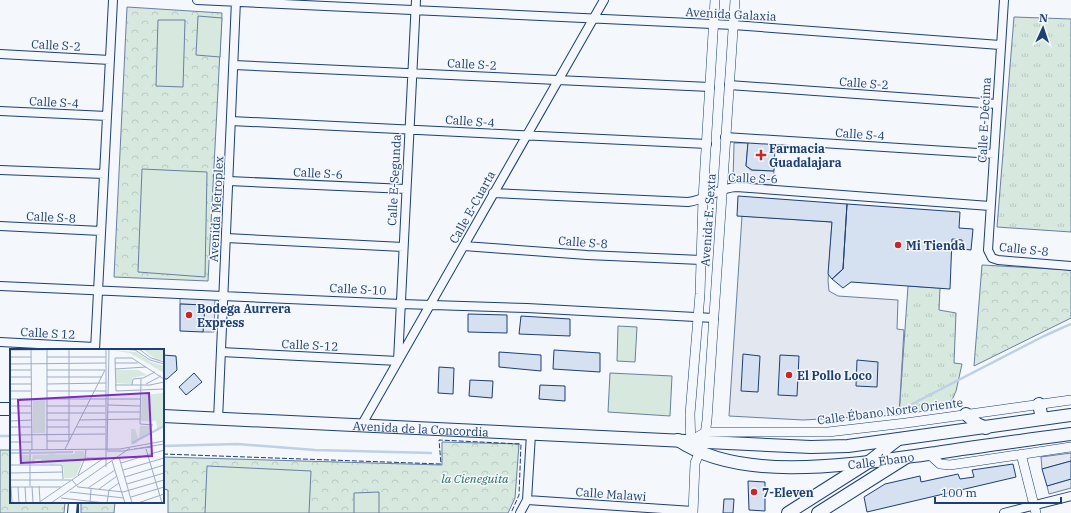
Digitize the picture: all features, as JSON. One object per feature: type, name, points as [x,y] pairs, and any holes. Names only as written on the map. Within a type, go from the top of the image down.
[{"type":"main road","points":[[1039,404],[1042,419]]},
{"type":"main road","points":[[966,414],[977,424],[986,428]]},
{"type":"main road","name":"Calle Ébano","points":[[698,447],[848,446],[1071,415]]},
{"type":"main road","name":"Avenida de la Concordia","points":[[164,416],[218,420],[678,440],[698,447]]},
{"type":"main road","name":"Calle Ébano","points":[[698,447],[738,463],[773,466],[832,466],[1071,434]]},
{"type":"main road","points":[[788,513],[800,510],[898,440]]},
{"type":"main road","points":[[818,513],[906,457]]},
{"type":"street","points":[[95,348],[112,0]]},
{"type":"street","name":"Avenida Galaxia","points":[[197,0],[733,25],[1000,45]]},
{"type":"street","name":"Calle E-Segunda","points":[[398,361],[416,0]]},
{"type":"street","name":"Calle E-Cuarta","points":[[361,426],[431,305],[493,193],[560,80],[604,0]]},
{"type":"street","name":"Avenida E. Sexta","points":[[698,447],[690,414],[698,317],[703,199],[716,0]]},
{"type":"street","name":"Avenida E. Sexta","points":[[698,447],[714,318],[735,0]]},
{"type":"street","name":"Calle E-Décima","points":[[988,242],[1004,0]]},
{"type":"street","name":"Avenida Metroplex","points":[[218,420],[236,1]]},
{"type":"street","name":"Calle S-2","points":[[0,54],[110,60]]},
{"type":"street","name":"Calle S-2","points":[[234,65],[412,72],[710,87]]},
{"type":"street","name":"Calle S-2","points":[[729,85],[997,104]]},
{"type":"street","name":"Calle S-4","points":[[0,111],[107,116]]},
{"type":"street","name":"Calle S-4","points":[[232,121],[409,128],[526,136],[707,144]]},
{"type":"street","name":"Calle S-4","points":[[725,137],[994,154]]},
{"type":"street","points":[[0,170],[104,174]]},
{"type":"street","name":"Calle S-6","points":[[229,181],[406,189]]},
{"type":"street","name":"Calle S-6","points":[[493,193],[688,202],[703,199],[722,189],[736,187],[990,206]]},
{"type":"street","name":"Calle S-8","points":[[0,226],[101,231]]},
{"type":"street","points":[[226,238],[403,247]]},
{"type":"street","name":"Calle S-8","points":[[988,242],[989,255],[998,260],[1071,266]]},
{"type":"street","name":"Calle S-8","points":[[464,246],[587,255],[700,260]]},
{"type":"street","name":"Calle S-10","points":[[0,286],[401,304],[527,308],[714,318]]},
{"type":"street","name":"Calle S 12","points":[[0,342],[95,348]]},
{"type":"street","name":"Calle S-12","points":[[221,352],[398,361]]},
{"type":"street","name":"Calle Ébano Norte Oriente","points":[[698,447],[906,423],[1071,400]]},
{"type":"street","points":[[520,513],[527,500],[531,434]]},
{"type":"street","points":[[693,512],[698,447]]},
{"type":"street","points":[[929,454],[937,462],[944,465],[1071,447]]},
{"type":"street","points":[[1021,454],[1035,509]]},
{"type":"street","points":[[1004,513],[1035,509],[1071,496]]},
{"type":"street","name":"Calle Malawi","points":[[527,500],[693,512]]},
{"type":"street","points":[[72,513],[73,503]]},
{"type":"green space","points":[[127,7],[222,13],[208,281],[114,277]]},
{"type":"green space","points":[[198,16],[222,18],[220,57],[196,55]]},
{"type":"green space","points":[[1014,17],[1071,19],[1071,232],[997,227]]},
{"type":"green space","points":[[158,20],[185,20],[183,87],[156,86]]},
{"type":"green space","points":[[142,169],[207,172],[205,277],[138,272]]},
{"type":"green space","points":[[982,265],[1071,270],[1071,318],[974,366]]},
{"type":"green space","points":[[908,286],[940,288],[939,310],[956,313],[954,363],[962,364],[956,391],[949,407],[899,415]]},
{"type":"green space","points":[[618,326],[637,327],[635,362],[617,361]]},
{"type":"green space","points":[[610,373],[672,376],[670,416],[608,412]]},
{"type":"green space","name":"la Cieneguita","points":[[442,442],[519,444],[515,498],[508,513],[168,513],[168,490],[164,489],[164,457],[442,465]]},
{"type":"green space","points":[[0,450],[10,450],[10,503],[65,503],[64,513],[0,513]]},
{"type":"green space","points":[[207,466],[311,471],[309,513],[205,513]]},
{"type":"green space","points":[[379,492],[379,513],[354,513],[354,493]]},
{"type":"green space","points":[[81,503],[115,503],[114,513],[81,513]]},
{"type":"shaded area","points":[[734,143],[748,143],[746,166],[751,170],[774,171],[773,185],[733,182]]},
{"type":"shaded area","points":[[742,216],[832,222],[828,281],[829,291],[838,296],[898,300],[897,329],[904,330],[899,415],[803,420],[729,416]]},
{"type":"shaded area","points":[[180,296],[215,297],[214,332],[203,332],[205,305],[180,304]]},
{"type":"shaded area","points":[[1071,453],[1071,461],[1042,469],[1041,457]]},
{"type":"shaded area","points":[[1071,479],[1071,488],[1049,494],[1047,486]]},
{"type":"building","name":"Farmacia Guadalajara","points":[[748,142],[775,144],[774,171],[752,170],[746,166]]},
{"type":"building","points":[[738,196],[847,204],[843,269],[832,279],[828,274],[832,222],[737,216]]},
{"type":"building","name":"Mi Tienda","points":[[847,204],[960,212],[959,228],[973,229],[971,250],[962,249],[962,240],[952,239],[950,289],[851,282],[843,288],[832,279],[843,269]]},
{"type":"building","points":[[180,304],[205,305],[203,332],[180,331]]},
{"type":"building","points":[[468,314],[507,315],[507,333],[468,332]]},
{"type":"building","points":[[521,316],[570,319],[570,336],[519,334]]},
{"type":"building","points":[[554,350],[600,353],[600,372],[553,369]]},
{"type":"building","points":[[499,352],[541,355],[541,371],[499,367]]},
{"type":"building","points":[[743,354],[760,356],[758,392],[741,391]]},
{"type":"building","points":[[164,355],[176,356],[177,370],[167,379],[164,379]]},
{"type":"building","name":"El Pollo Loco","points":[[780,355],[799,356],[797,396],[778,395]]},
{"type":"building","points":[[857,360],[878,362],[877,387],[856,386]]},
{"type":"building","points":[[439,367],[454,368],[453,394],[438,393]]},
{"type":"building","points":[[194,373],[202,382],[186,395],[179,387]]},
{"type":"building","points":[[470,380],[493,381],[492,398],[469,396]]},
{"type":"building","points":[[540,385],[565,386],[565,401],[539,399]]},
{"type":"building","points":[[1071,461],[1071,479],[1047,486],[1042,469]]},
{"type":"building","points":[[1013,464],[1016,477],[867,512],[864,497],[885,484],[920,476],[921,482],[958,474],[960,479],[974,477],[972,470]]},
{"type":"building","points":[[748,481],[765,482],[765,511],[749,510]]},
{"type":"building","points":[[724,499],[734,499],[733,513],[723,513]]},
{"type":"waterway","points":[[912,404],[1044,336],[1071,324]]},
{"type":"waterway","points":[[0,436],[10,436]]},
{"type":"waterway","points":[[164,446],[237,444],[315,450],[431,453]]},
{"type":"fence","points":[[164,454],[441,464],[439,440],[521,444],[519,495],[511,513]]},
{"type":"wall","points":[[78,503],[78,513]]},
{"type":"place","name":"Farmacia Guadalajara","points":[[761,155]]},
{"type":"place","name":"Mi Tienda","points":[[898,245]]},
{"type":"place","name":"Bodega Aurrera Express","points":[[189,315]]},
{"type":"place","name":"El Pollo Loco","points":[[789,375]]},
{"type":"place","name":"7-Eleven","points":[[754,492]]}]
